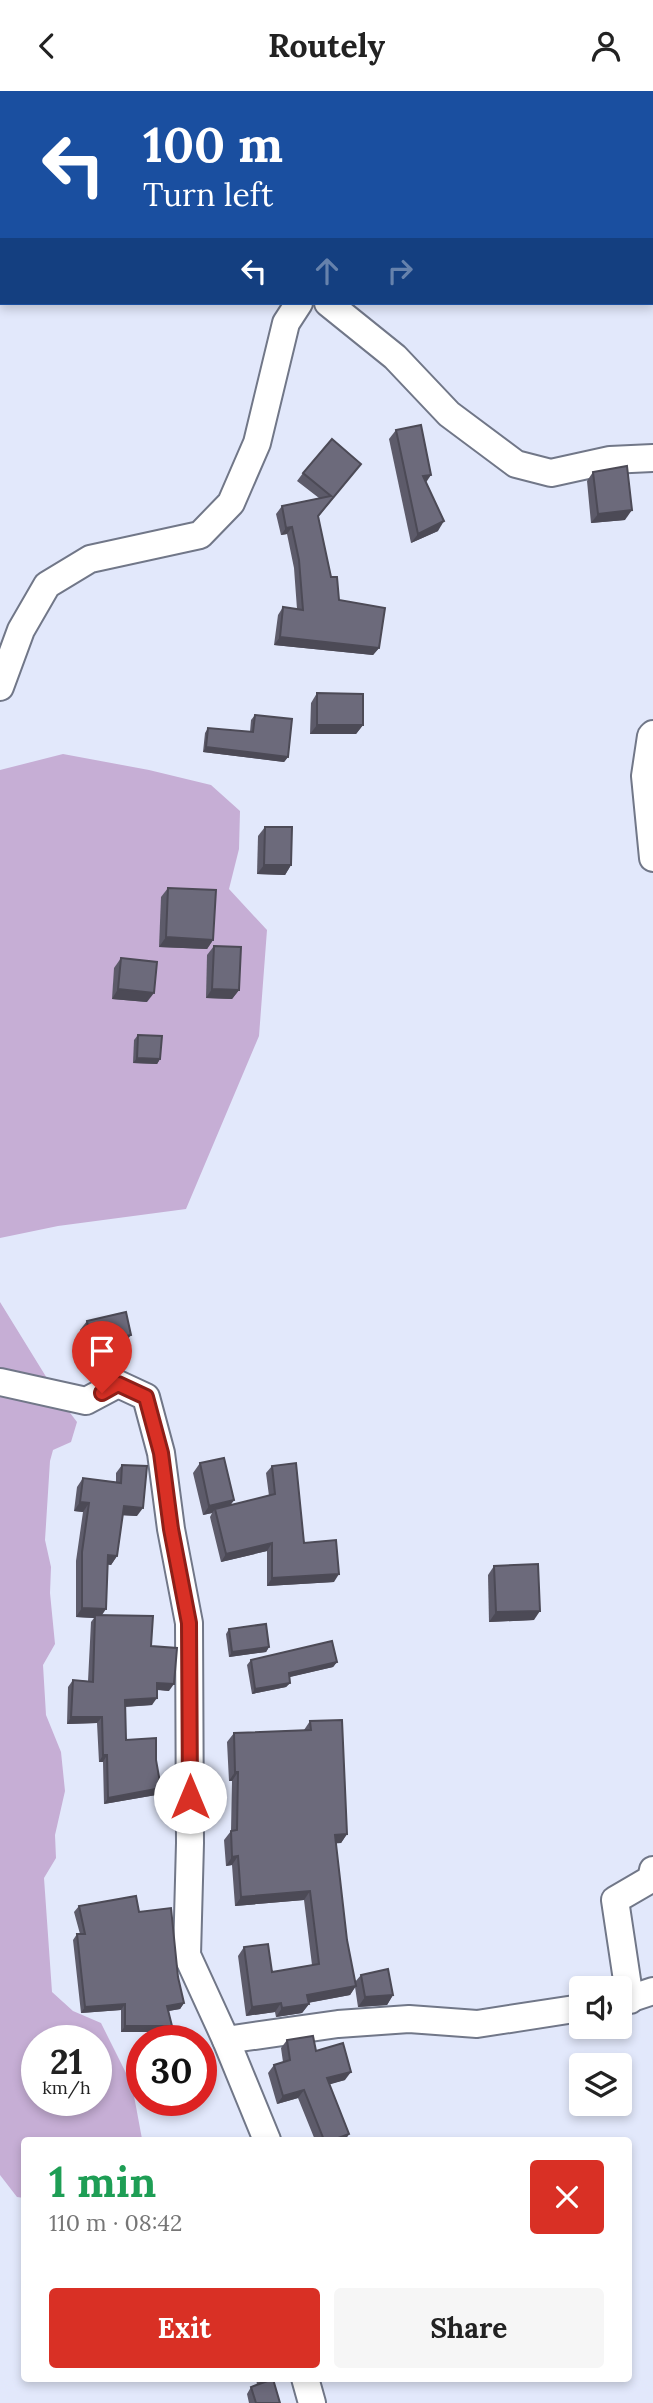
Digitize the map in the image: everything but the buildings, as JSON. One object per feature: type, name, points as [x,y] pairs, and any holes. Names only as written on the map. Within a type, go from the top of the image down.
[{"type":"street","points":[[0,687],[21,630],[47,585],[90,559],[200,535],[231,503],[257,443],[286,323],[298,305]]},
{"type":"street","points":[[331,305],[395,356],[449,414],[516,464],[551,473],[610,460],[653,458]]},
{"type":"street","points":[[653,734],[645,776],[653,858]]},
{"type":"street","points":[[0,1382],[86,1401],[118,1384],[146,1397],[161,1453],[171,1529],[189,1623],[190,1843],[187,1955],[266,2137]]},
{"type":"street","points":[[634,1998],[615,1901],[651,1879],[653,1870]]},
{"type":"street","points":[[226,2040],[338,2024],[409,2019],[477,2024],[569,2010]]},
{"type":"street","points":[[306,2382],[312,2403]]},
{"type":"shaded area","points":[[63,754],[211,785],[240,811],[239,849],[229,889],[267,930],[259,1036],[186,1209],[58,1226],[0,1238],[0,770]]},
{"type":"shaded area","points":[[0,1302],[61,1401],[77,1422],[71,1442],[53,1450],[50,1461],[45,1540],[51,1567],[50,1593],[55,1644],[43,1665],[46,1715],[61,1752],[65,1791],[55,1835],[56,1858],[44,1878],[52,1992],[73,2011],[102,2025],[21,2025],[21,2116],[112,2116],[112,2045],[126,2073],[126,2116],[138,2116],[142,2137],[21,2137],[21,2198],[17,2197],[0,2175]]},
{"type":"route","points":[[102,1393],[118,1384],[146,1397],[161,1453],[171,1529],[189,1623],[190,1797]]}]
